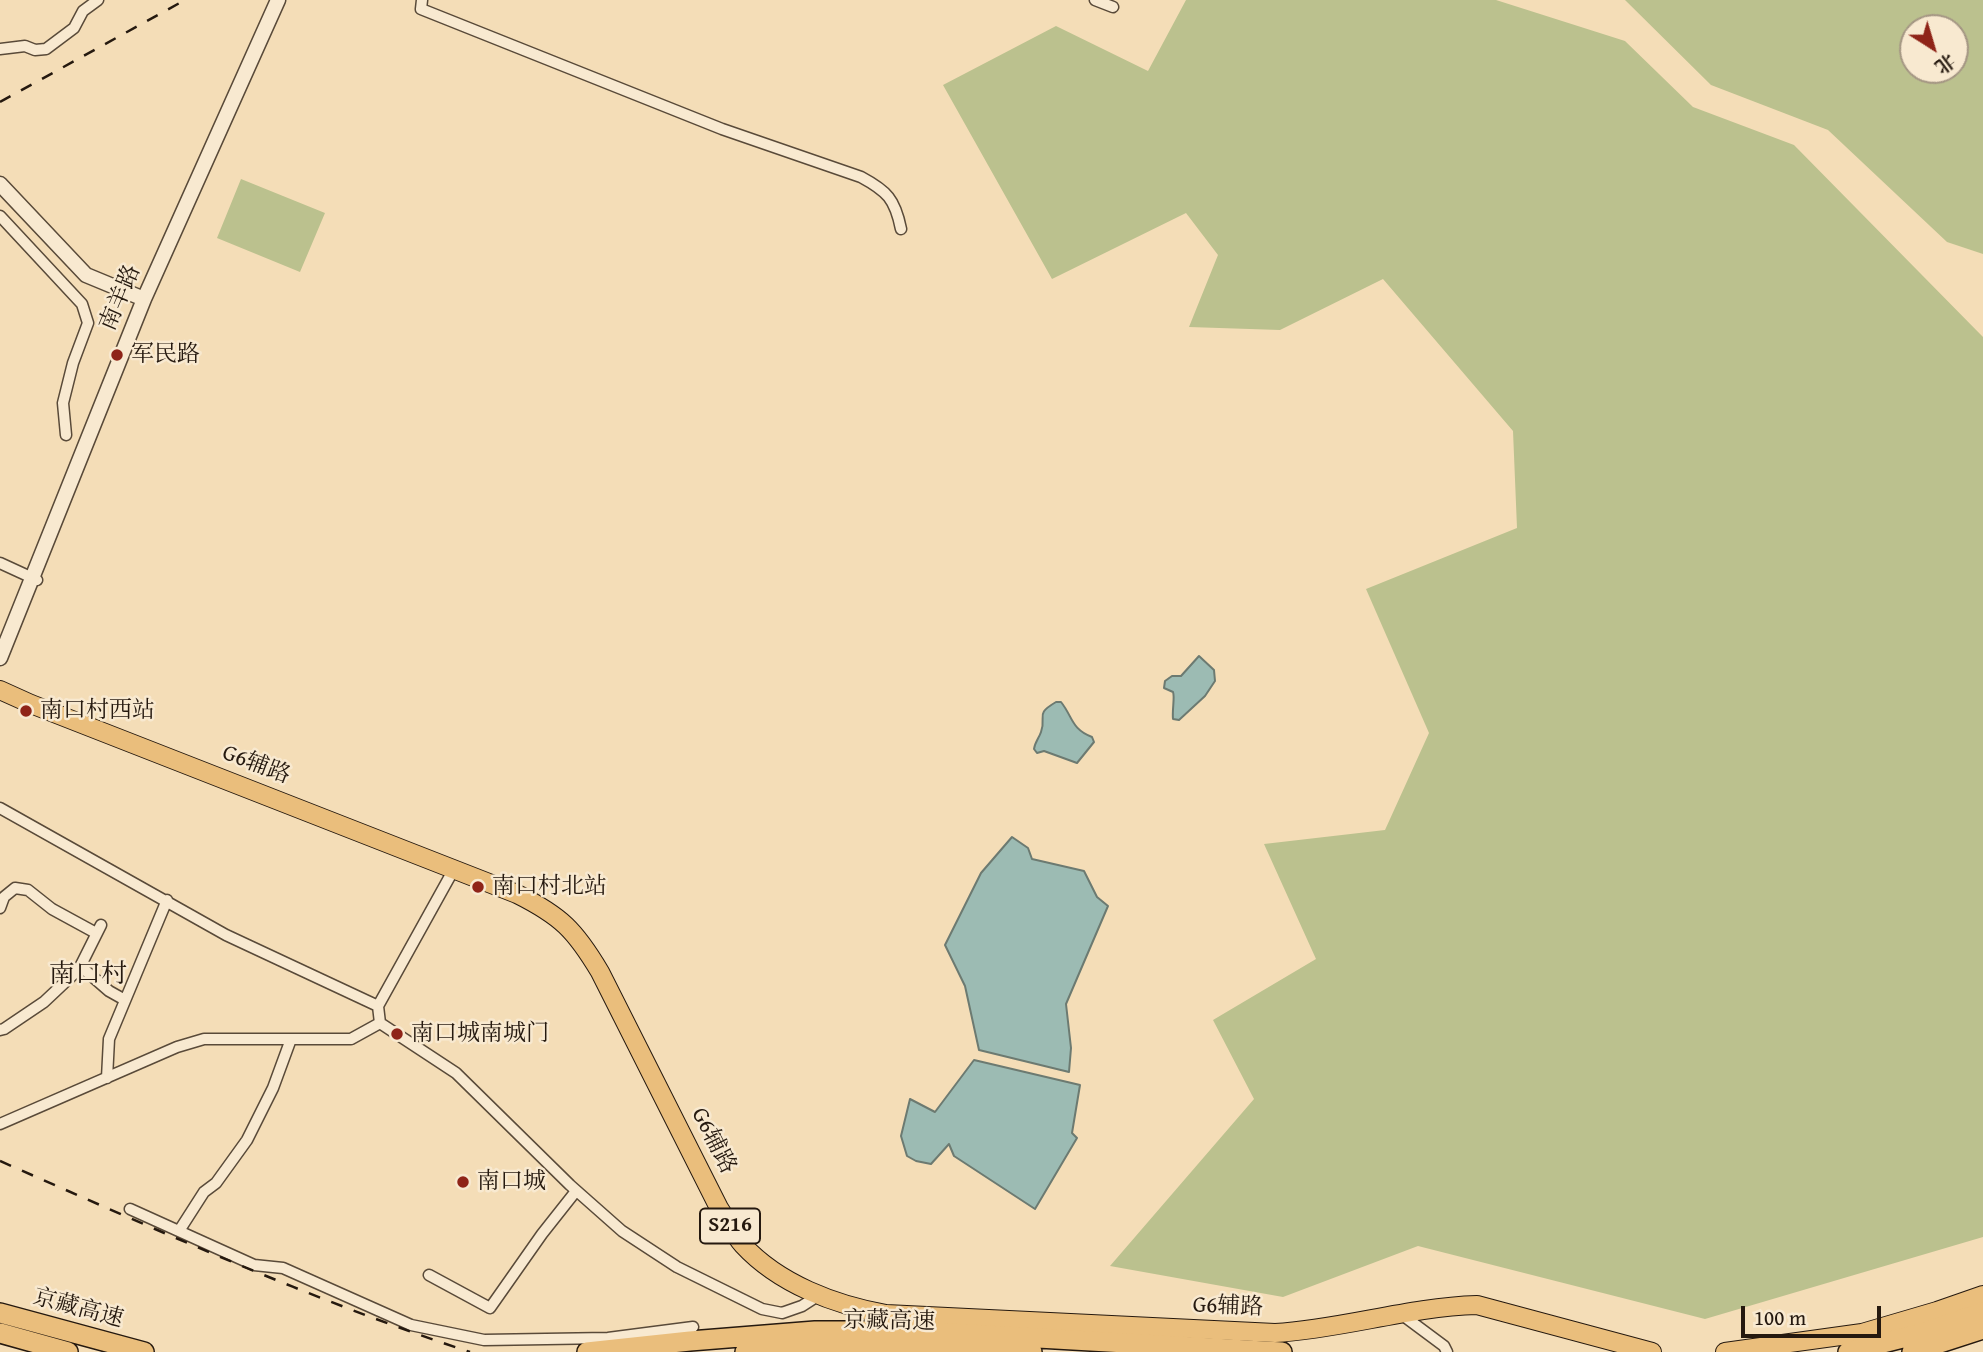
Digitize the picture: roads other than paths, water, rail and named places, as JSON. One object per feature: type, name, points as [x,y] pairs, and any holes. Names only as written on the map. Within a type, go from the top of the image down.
[{"type":"highway","points":[[1848,1352],[1922,1333],[1983,1312]]},
{"type":"highway","name":"京藏高速","points":[[0,1313],[144,1352]]},
{"type":"highway","points":[[1912,1352],[1983,1329]]},
{"type":"highway","points":[[587,1352],[691,1334],[815,1331],[916,1331],[1282,1352]]},
{"type":"highway","name":"京藏高速","points":[[0,1333],[68,1352]]},
{"type":"highway","name":"京藏高速","points":[[745,1352],[815,1345],[1032,1352]]},
{"type":"main road","name":"G6辅路","points":[[0,690],[541,905],[572,929],[600,972],[719,1208],[740,1242],[771,1268],[819,1295],[858,1309],[886,1314],[1254,1333],[1308,1331],[1450,1306],[1477,1305],[1652,1352]]},
{"type":"main road","points":[[1726,1352],[1862,1333],[1983,1294]]},
{"type":"street","points":[[0,49],[25,46],[35,50],[46,49],[74,28],[83,10],[99,0]]},
{"type":"street","name":"南羊路","points":[[0,658],[35,579],[144,299],[278,0]]},
{"type":"street","points":[[422,0],[421,9],[722,129],[861,177],[882,188],[897,208],[901,229]]},
{"type":"street","points":[[1096,0],[1113,7]]},
{"type":"street","points":[[2,192],[86,275],[144,299]]},
{"type":"street","points":[[0,216],[82,304],[89,323],[73,363],[63,402],[66,435]]},
{"type":"street","points":[[0,563],[35,579]]},
{"type":"street","points":[[0,808],[226,935],[377,1006]]},
{"type":"street","points":[[454,869],[377,1006],[380,1023],[456,1073],[576,1191],[622,1231],[677,1267],[762,1309],[782,1313],[802,1306],[819,1295]]},
{"type":"street","points":[[0,1030],[4,1030],[44,1002],[79,969],[99,929],[52,908],[29,890],[15,888],[1,900]]},
{"type":"street","points":[[107,1077],[109,1039],[167,900]]},
{"type":"street","points":[[79,969],[86,971],[109,991],[125,1000]]},
{"type":"street","points":[[0,1124],[177,1047],[204,1039],[351,1039],[380,1023]]},
{"type":"street","points":[[179,1231],[204,1192],[216,1183],[247,1140],[274,1088],[291,1039]]},
{"type":"street","points":[[429,1275],[490,1308],[576,1191]]},
{"type":"street","points":[[130,1209],[254,1265],[283,1268],[411,1325],[484,1340],[691,1334]]},
{"type":"street","points":[[1401,1314],[1444,1346],[1447,1352]]},
{"type":"water","points":[[1199,656],[1214,670],[1215,681],[1205,696],[1179,720],[1173,719],[1174,694],[1164,688],[1165,681],[1172,676],[1181,676]]},
{"type":"water","points":[[1056,702],[1061,702],[1076,726],[1092,737],[1094,742],[1077,763],[1044,751],[1037,753],[1034,749],[1041,732],[1043,713]]},
{"type":"water","points":[[1012,837],[1028,848],[1032,859],[1084,871],[1097,897],[1108,906],[1066,1004],[1071,1048],[1069,1072],[979,1050],[965,986],[945,945],[981,873]]},
{"type":"water","points":[[974,1060],[1080,1085],[1072,1133],[1077,1138],[1035,1209],[954,1156],[949,1144],[931,1164],[907,1156],[901,1136],[910,1099],[935,1112]]},
{"type":"railway","points":[[0,102],[185,0]]},
{"type":"railway","points":[[0,1161],[291,1286],[470,1352]]},
{"type":"place","name":"军民路","points":[[117,355]]},
{"type":"place","name":"南口村西站","points":[[26,711]]},
{"type":"place","name":"南口村北站","points":[[478,887]]},
{"type":"place","name":"南口城南城门","points":[[397,1034]]},
{"type":"place","name":"南口城","points":[[463,1182]]},
{"type":"district","name":"南口村","points":[[88,975]]}]
